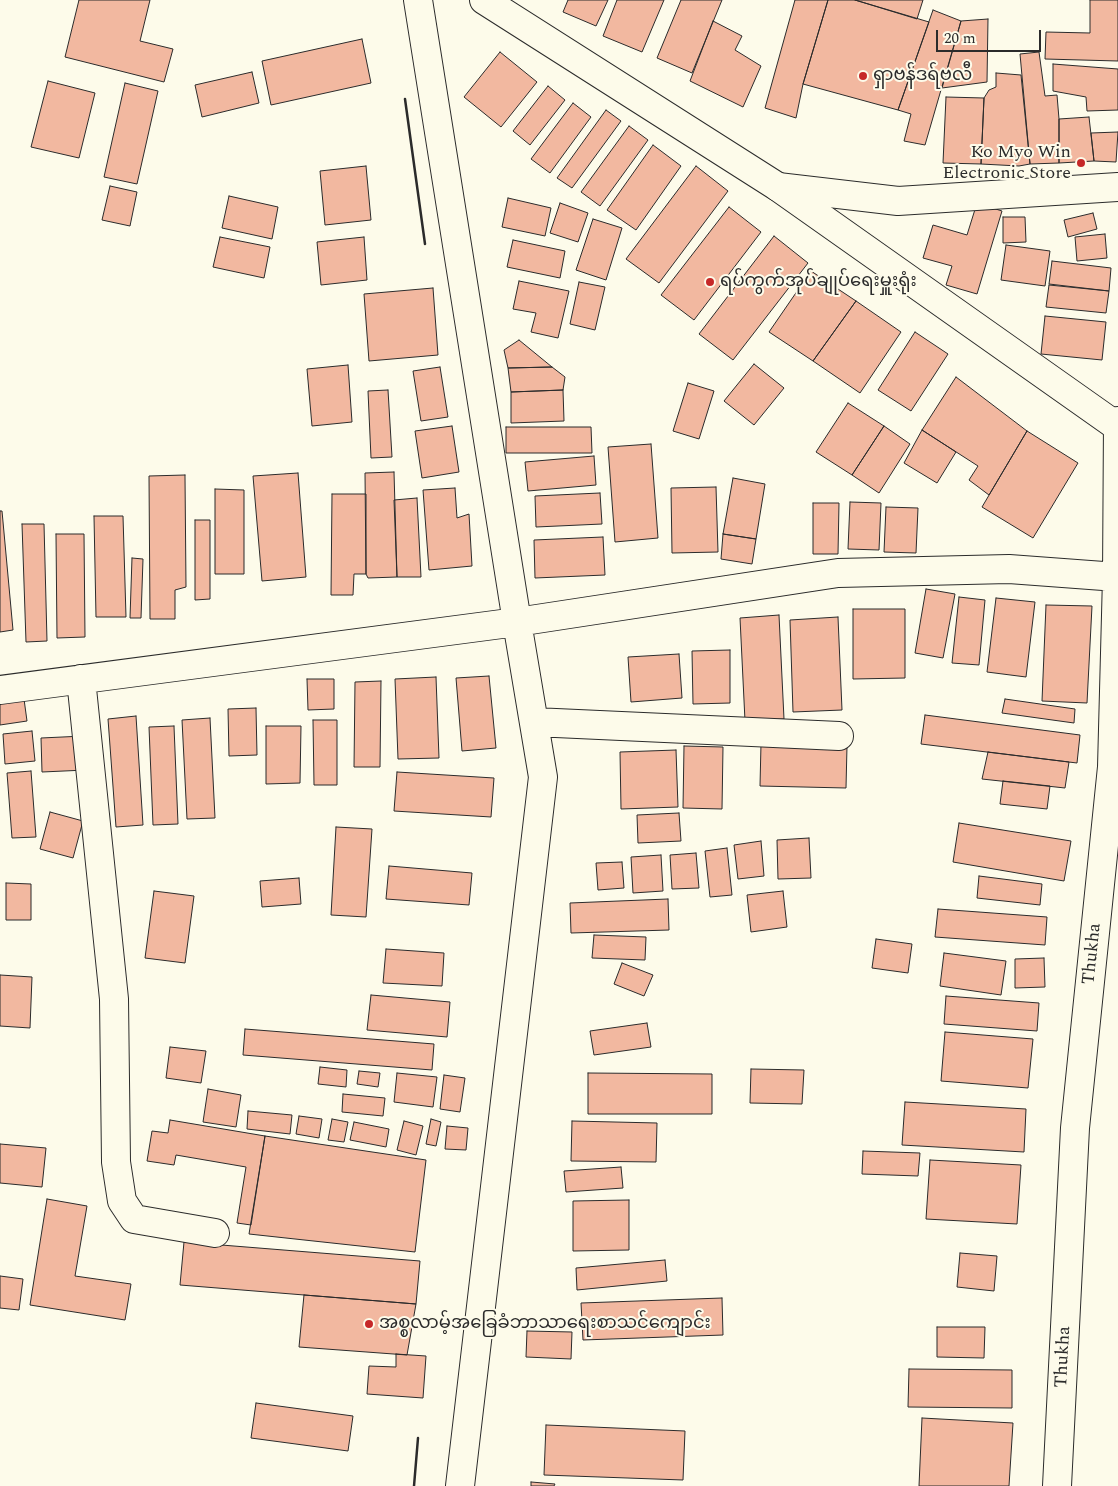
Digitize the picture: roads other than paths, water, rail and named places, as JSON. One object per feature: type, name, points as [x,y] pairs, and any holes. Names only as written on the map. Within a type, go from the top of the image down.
[{"type":"street","points":[[418,0],[543,777],[460,1486]]},
{"type":"street","points":[[484,0],[778,187],[1118,425]]},
{"type":"street","points":[[778,187],[898,201],[1118,187]]},
{"type":"street","name":"Thukha","points":[[1057,1486],[1075,1128],[1112,767],[1117,577],[1118,425]]},
{"type":"street","points":[[0,690],[517,622],[838,573],[1010,569],[1117,577]]},
{"type":"street","points":[[81,679],[114,999],[116,1162],[122,1201],[134,1219],[215,1233]]},
{"type":"street","points":[[534,722],[839,736]]},
{"type":"place","name":"ရှာဗန်ဒရ်ဗလီ","points":[[863,76]]},
{"type":"place","name":"Ko Myo Win Electronic Store","points":[[1081,163]]},
{"type":"place","name":"ရပ်ကွက်အုပ်ချုပ်ရေးမှူးရုံး","points":[[710,282]]},
{"type":"place","name":"အစ္စလာမ့်အခြေခံဘာသာရေးစာသင်ကျောင်း","points":[[369,1324]]}]
